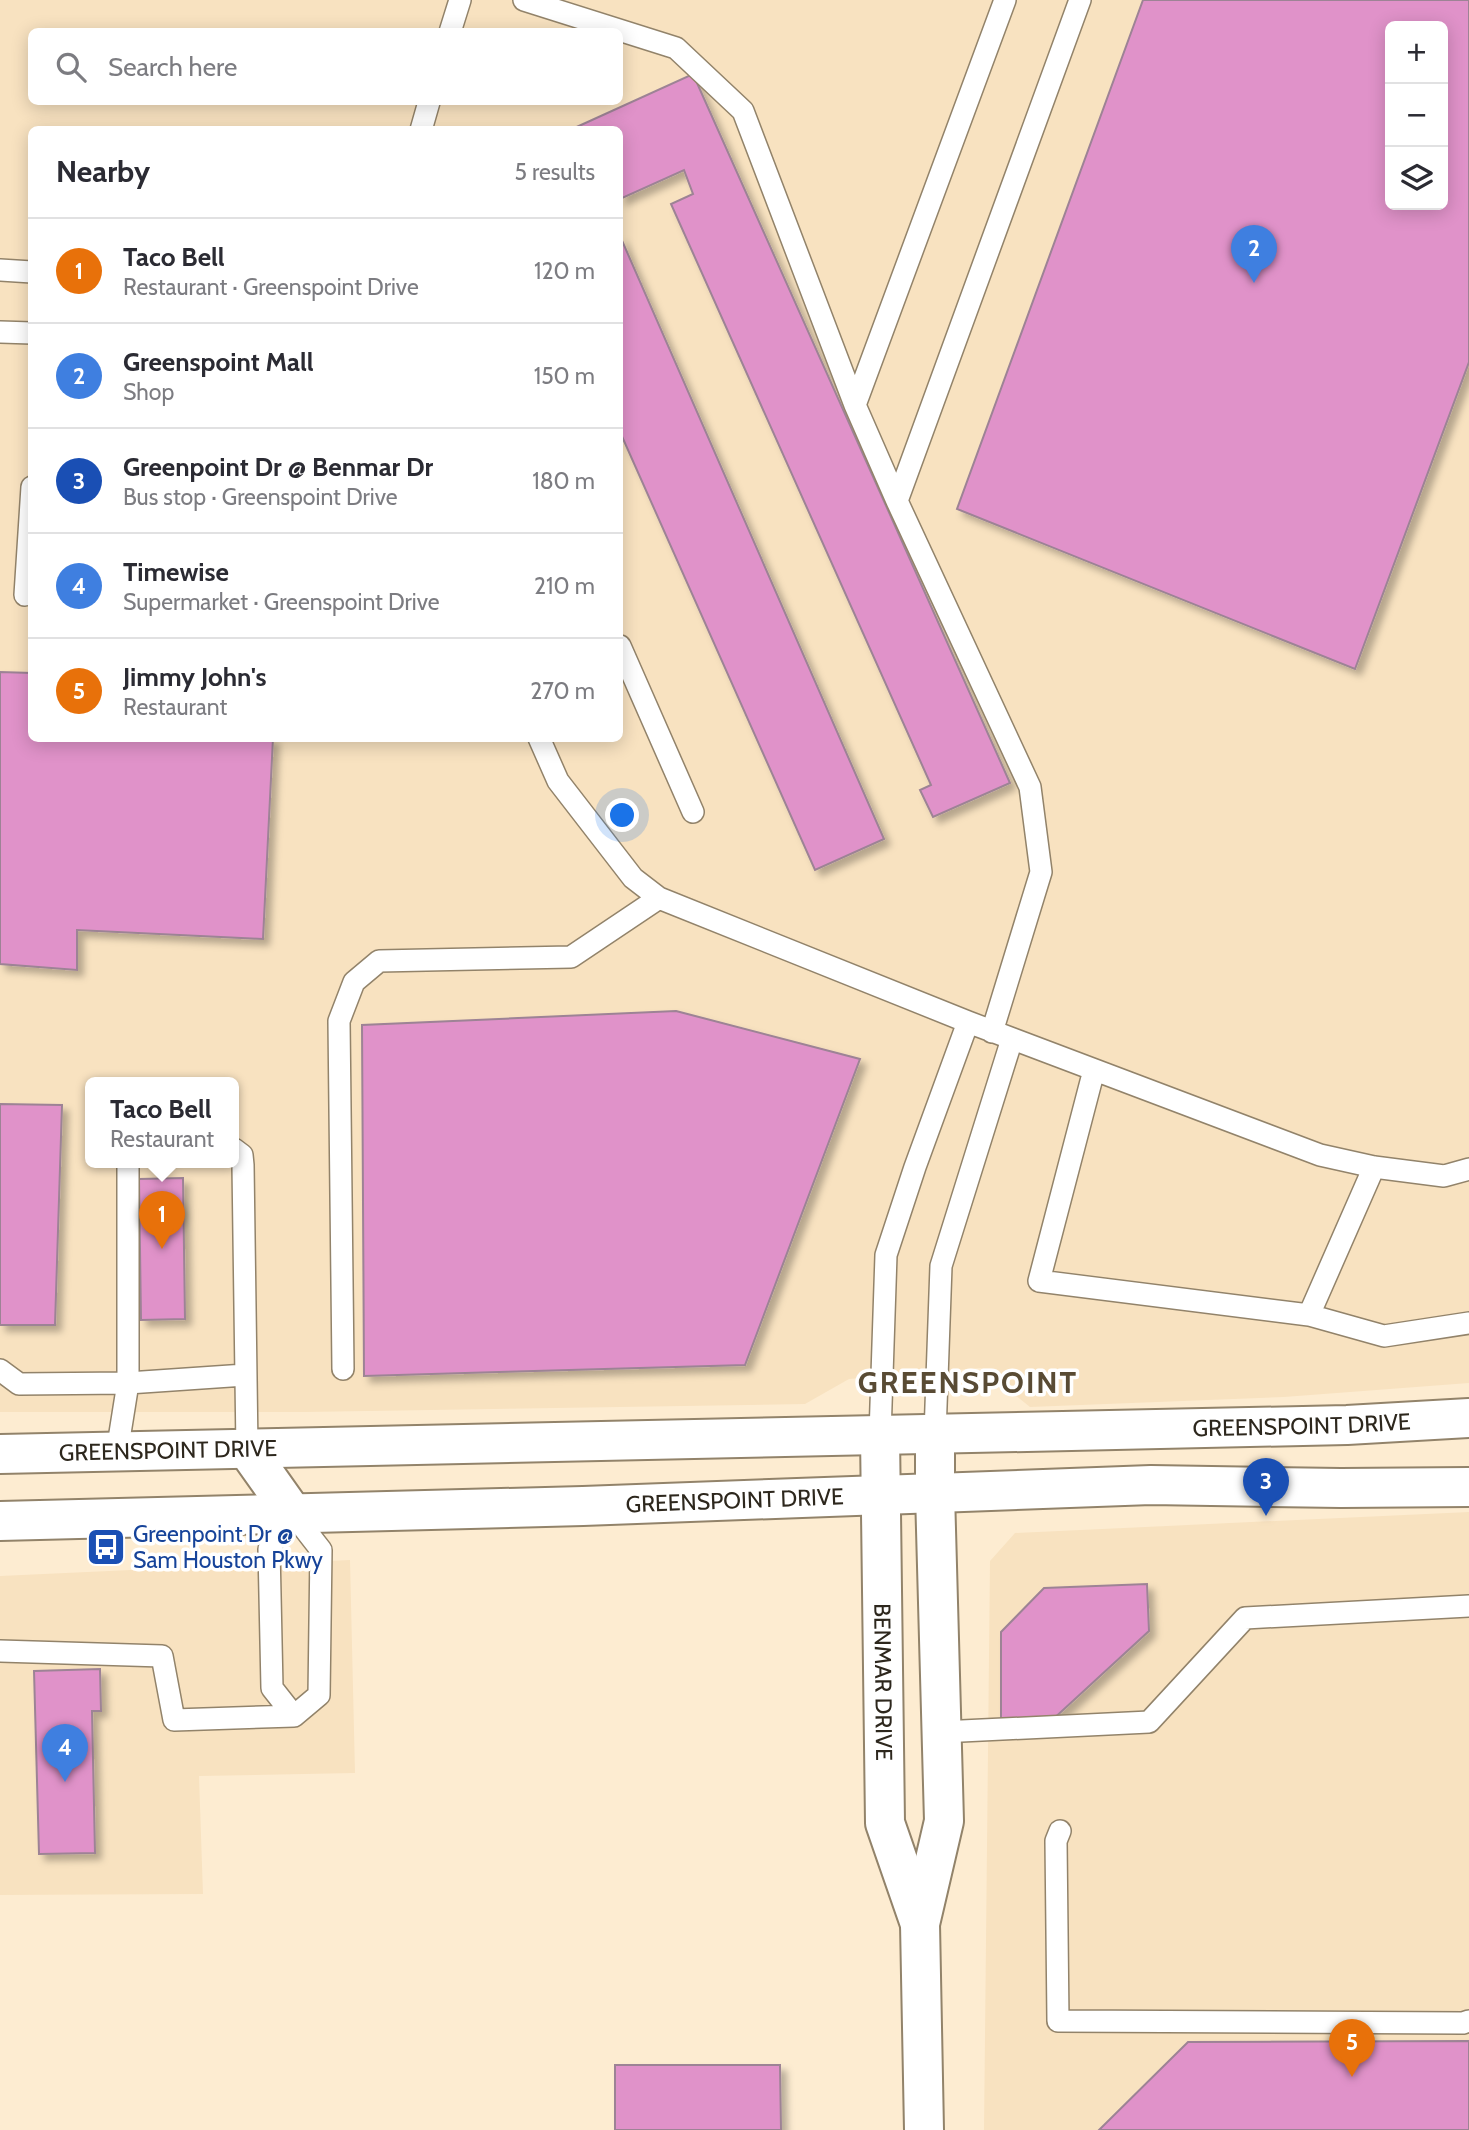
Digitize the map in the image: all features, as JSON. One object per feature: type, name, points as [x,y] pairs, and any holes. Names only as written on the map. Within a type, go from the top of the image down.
[{"type":"street","name":"GREENSPOINT DRIVE","points":[[0,1454],[1347,1425],[1469,1418]]},
{"type":"street","name":"BENMAR DRIVE","points":[[924,2130],[920,1924],[944,1821],[935,1434]]},
{"type":"street","name":"BENMAR DRIVE","points":[[880,1435],[885,1823],[920,1924]]},
{"type":"street","points":[[247,1449],[293,1514]]},
{"type":"street","name":"GREENSPOINT DRIVE","points":[[0,1521],[293,1514],[1151,1485],[1469,1487]]},
{"type":"lane","points":[[451,28],[460,0]]},
{"type":"lane","points":[[524,0],[562,5],[676,48],[743,111],[855,405],[1030,788],[1041,872],[1002,1035],[941,1266],[935,1434]]},
{"type":"lane","points":[[855,405],[1005,0]]},
{"type":"lane","points":[[897,501],[1080,0]]},
{"type":"lane","points":[[422,126],[428,105]]},
{"type":"lane","points":[[0,270],[28,272]]},
{"type":"lane","points":[[0,332],[28,333]]},
{"type":"lane","points":[[25,594],[28,548]]},
{"type":"lane","points":[[623,653],[693,812]]},
{"type":"lane","points":[[541,742],[558,781],[633,878],[659,898],[968,1023],[1320,1155],[1374,1167],[1444,1176],[1469,1169]]},
{"type":"lane","points":[[343,1369],[339,1021],[354,982],[379,961],[571,957],[659,898]]},
{"type":"lane","points":[[880,1435],[886,1255],[968,1023]]},
{"type":"lane","points":[[1094,1070],[1039,1281],[1309,1315],[1384,1336],[1469,1323]]},
{"type":"lane","points":[[239,1157],[247,1449]]},
{"type":"lane","points":[[1309,1315],[1374,1167]]},
{"type":"lane","points":[[117,1452],[128,1383],[128,1168]]},
{"type":"lane","points":[[0,1370],[19,1384],[128,1383],[245,1375]]},
{"type":"lane","points":[[0,1651],[162,1656],[174,1720],[294,1716],[319,1695],[321,1550],[293,1514],[269,1549],[272,1688],[294,1716]]},
{"type":"lane","points":[[941,1732],[1149,1722],[1245,1618],[1469,1606]]},
{"type":"lane","points":[[1060,1831],[1056,1841],[1058,2021],[1463,2024],[1469,2021]]},
{"type":"shaded area","points":[[0,0],[1469,0],[1469,1383],[1284,1397],[1030,1407],[981,1368],[849,1379],[805,1404],[305,1412],[0,1412]]},
{"type":"shaded area","points":[[1469,1512],[1469,2130],[984,2130],[990,1561],[1015,1533]]},
{"type":"shaded area","points":[[350,1560],[355,1773],[199,1776],[203,1894],[0,1895],[0,1576]]},
{"type":"building","points":[[1143,0],[1469,0],[1469,362],[1355,669],[957,509]]},
{"type":"building","points":[[693,74],[1010,783],[933,817],[920,790],[931,785],[671,204],[693,194],[684,170],[623,198],[623,126],[579,126]]},
{"type":"building","points":[[623,243],[884,839],[815,870],[623,439]]},
{"type":"building","points":[[0,672],[28,673],[28,742],[273,742],[263,939],[77,930],[77,970],[0,964]]},
{"type":"building","points":[[676,1011],[860,1059],[745,1365],[364,1376],[362,1025]]},
{"type":"building","points":[[0,1104],[62,1105],[55,1325],[0,1325]]},
{"type":"building","points":[[183,1178],[185,1319],[141,1320],[139,1179]]},
{"type":"building","points":[[1147,1584],[1149,1631],[1050,1722],[1001,1721],[1001,1632],[1044,1588]]},
{"type":"building","points":[[100,1669],[101,1711],[92,1711],[95,1853],[39,1854],[34,1671]]},
{"type":"building","points":[[1469,2041],[1469,2130],[1099,2130],[1188,2042]]},
{"type":"building","points":[[615,2065],[780,2065],[781,2130],[615,2130]]},
{"type":"place","name":"Greenspoint Mall","points":[[1254,283]]},
{"type":"place","name":"Taco Bell","points":[[162,1249]]},
{"type":"place","name":"Greenpoint Dr @ Benmar Dr","points":[[1266,1516]]},
{"type":"place","name":"Greenpoint Dr @ Sam Houston Pkwy","points":[[106,1547]]},
{"type":"place","name":"Timewise","points":[[65,1782]]},
{"type":"place","name":"Jimmy John's","points":[[1352,2077]]},
{"type":"district","name":"GREENSPOINT","points":[[968,1383]]}]
